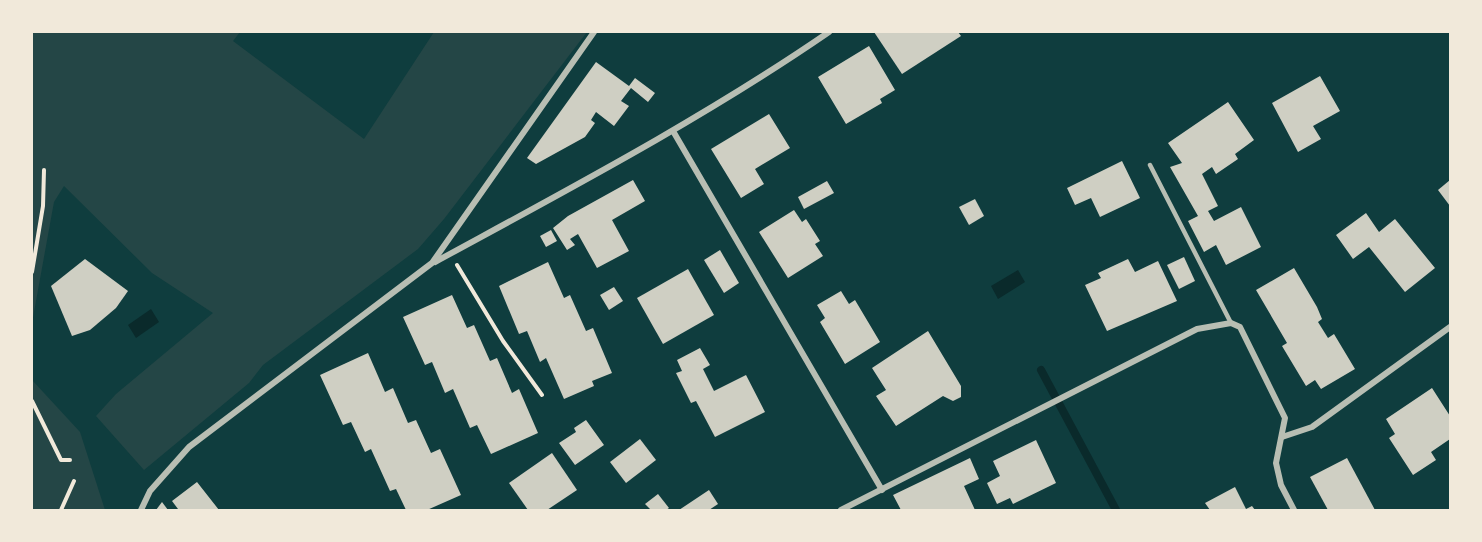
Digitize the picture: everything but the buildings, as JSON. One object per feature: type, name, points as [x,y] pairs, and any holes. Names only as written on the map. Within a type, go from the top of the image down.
[{"type":"street","points":[[432,263],[594,32]]},
{"type":"street","points":[[141,510],[150,491],[189,447],[432,263],[673,131],[773,70],[829,32]]},
{"type":"street","points":[[673,131],[882,490]]},
{"type":"street","points":[[842,510],[1197,329],[1231,323],[1240,327],[1285,418],[1276,463],[1281,485],[1294,510]]},
{"type":"street","points":[[1282,437],[1312,428],[1450,327]]},
{"type":"lane","points":[[1150,165],[1231,323]]},
{"type":"path","points":[[32,272],[43,206],[44,170]]},
{"type":"path","points":[[454,260],[503,341],[542,395]]},
{"type":"path","points":[[32,401],[61,460],[70,460]]},
{"type":"path","points":[[61,510],[74,481]]},
{"type":"shaded area","points":[[32,32],[240,32],[233,41],[364,139],[434,32],[587,32],[444,219],[418,249],[263,365],[249,383],[144,470],[96,416],[116,394],[213,313],[152,273],[64,186],[54,202],[32,323]]},
{"type":"shaded area","points":[[1018,270],[1025,282],[998,299],[991,286]]},
{"type":"shaded area","points":[[151,309],[159,322],[136,338],[128,325]]},
{"type":"shaded area","points":[[32,380],[80,432],[105,510],[32,510]]},
{"type":"waterway","points":[[1041,370],[1116,510]]}]
